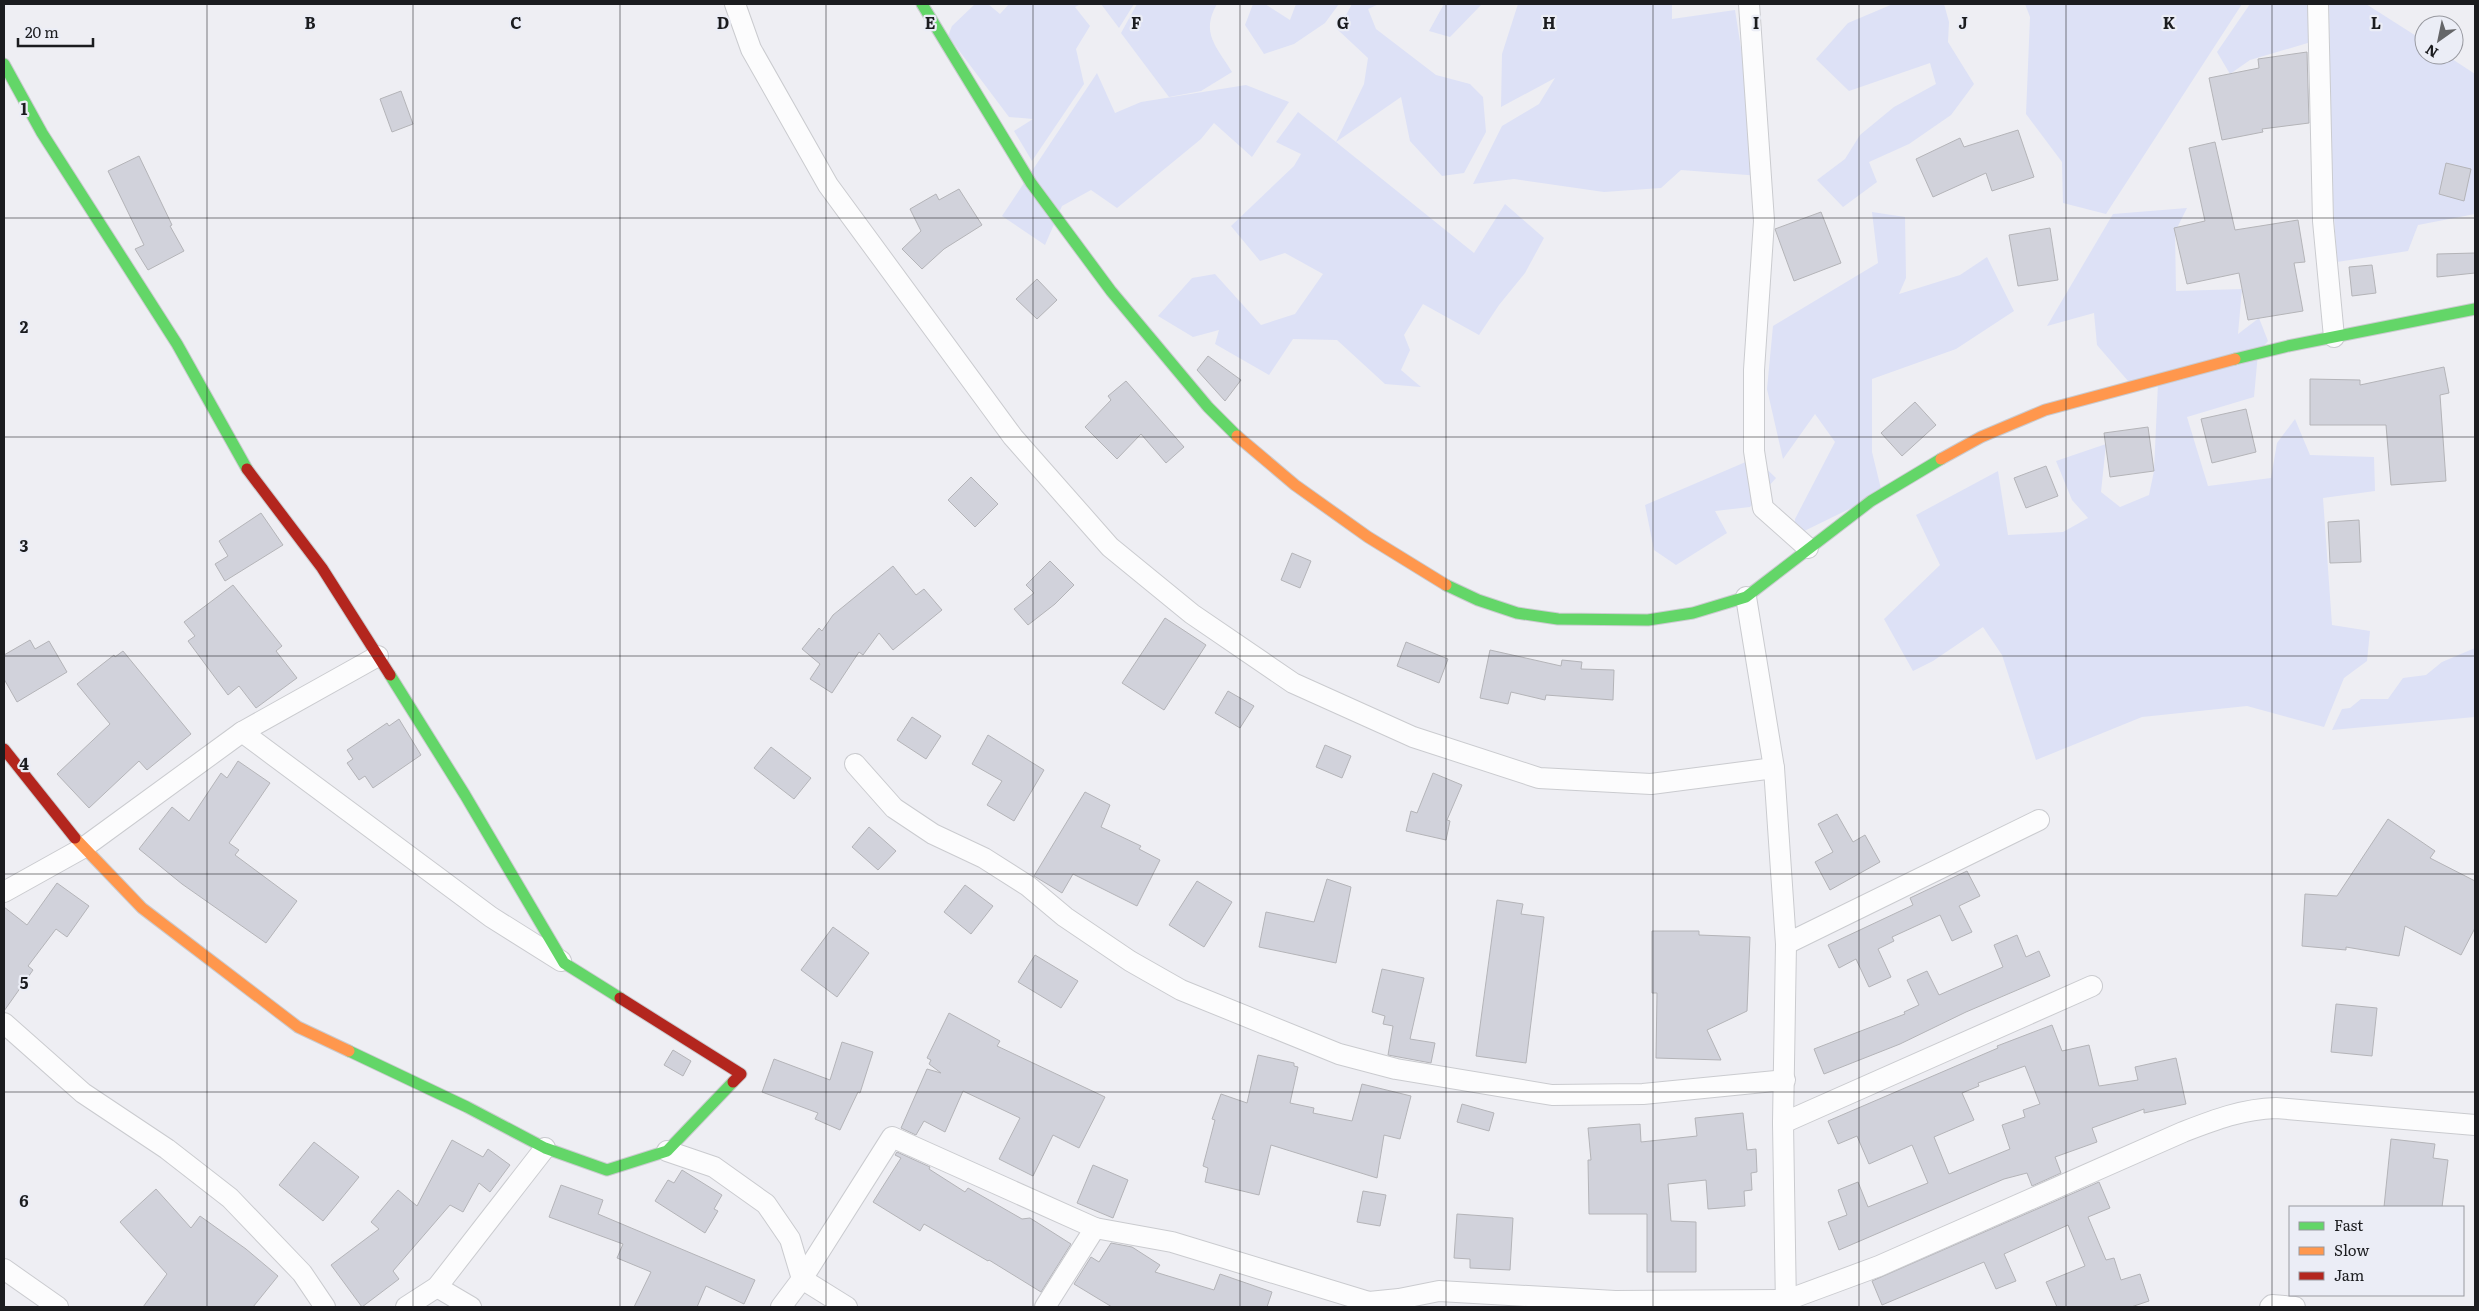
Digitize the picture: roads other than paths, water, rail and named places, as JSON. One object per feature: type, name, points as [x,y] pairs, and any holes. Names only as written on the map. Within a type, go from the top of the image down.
[{"type":"street","points":[[735,4],[751,49],[828,185],[1013,437],[1110,547],[1192,614],[1293,683],[1413,737],[1539,778],[1651,784],[1774,768]]},
{"type":"street","points":[[922,4],[1031,183],[1111,290],[1208,407],[1247,446],[1294,485],[1368,537],[1437,580],[1478,600],[1517,613],[1558,619],[1648,620],[1693,613],[1746,597],[1871,501],[1929,465],[1981,437],[2045,410],[2169,374],[2334,337],[2475,309]]},
{"type":"street","points":[[1750,4],[1764,221],[1754,370],[1754,451],[1762,508],[1808,548]]},
{"type":"street","points":[[2318,4],[2323,221],[2334,337]]},
{"type":"street","points":[[4,64],[42,133],[177,344],[245,467],[322,568],[465,795],[564,963]]},
{"type":"street","points":[[1746,597],[1774,768],[1786,944],[1783,1123],[1786,1303]]},
{"type":"street","points":[[4,892],[83,848],[242,732],[378,656]]},
{"type":"street","points":[[4,748],[83,848],[142,908],[298,1027],[467,1107],[545,1148],[607,1170],[667,1151],[741,1074],[491,917],[242,732]]},
{"type":"street","points":[[855,764],[894,808],[933,834],[984,858],[1028,886],[1065,917],[1130,961],[1181,990],[1339,1054],[1396,1069],[1552,1095],[1643,1094],[1785,1080]]},
{"type":"street","points":[[1786,944],[2039,820]]},
{"type":"street","points":[[1783,1123],[2092,986]]},
{"type":"street","points":[[4,1023],[83,1093],[167,1149],[230,1198],[302,1273],[325,1307]]},
{"type":"street","points":[[781,1307],[802,1280],[892,1138],[1095,1228],[1172,1242],[1369,1302],[1399,1303],[1439,1291],[1615,1301],[1786,1303],[1879,1266],[2183,1132],[2246,1110],[2276,1108],[2475,1125]]},
{"type":"street","points":[[406,1307],[436,1287],[545,1148]]},
{"type":"street","points":[[667,1151],[714,1167],[766,1204],[790,1239],[802,1280],[847,1307]]},
{"type":"street","points":[[1045,1307],[1095,1228]]},
{"type":"street","points":[[4,1269],[58,1307]]},
{"type":"street","points":[[436,1287],[471,1307]]},
{"type":"street","points":[[2270,1307],[2272,1305],[2295,1307]]}]
